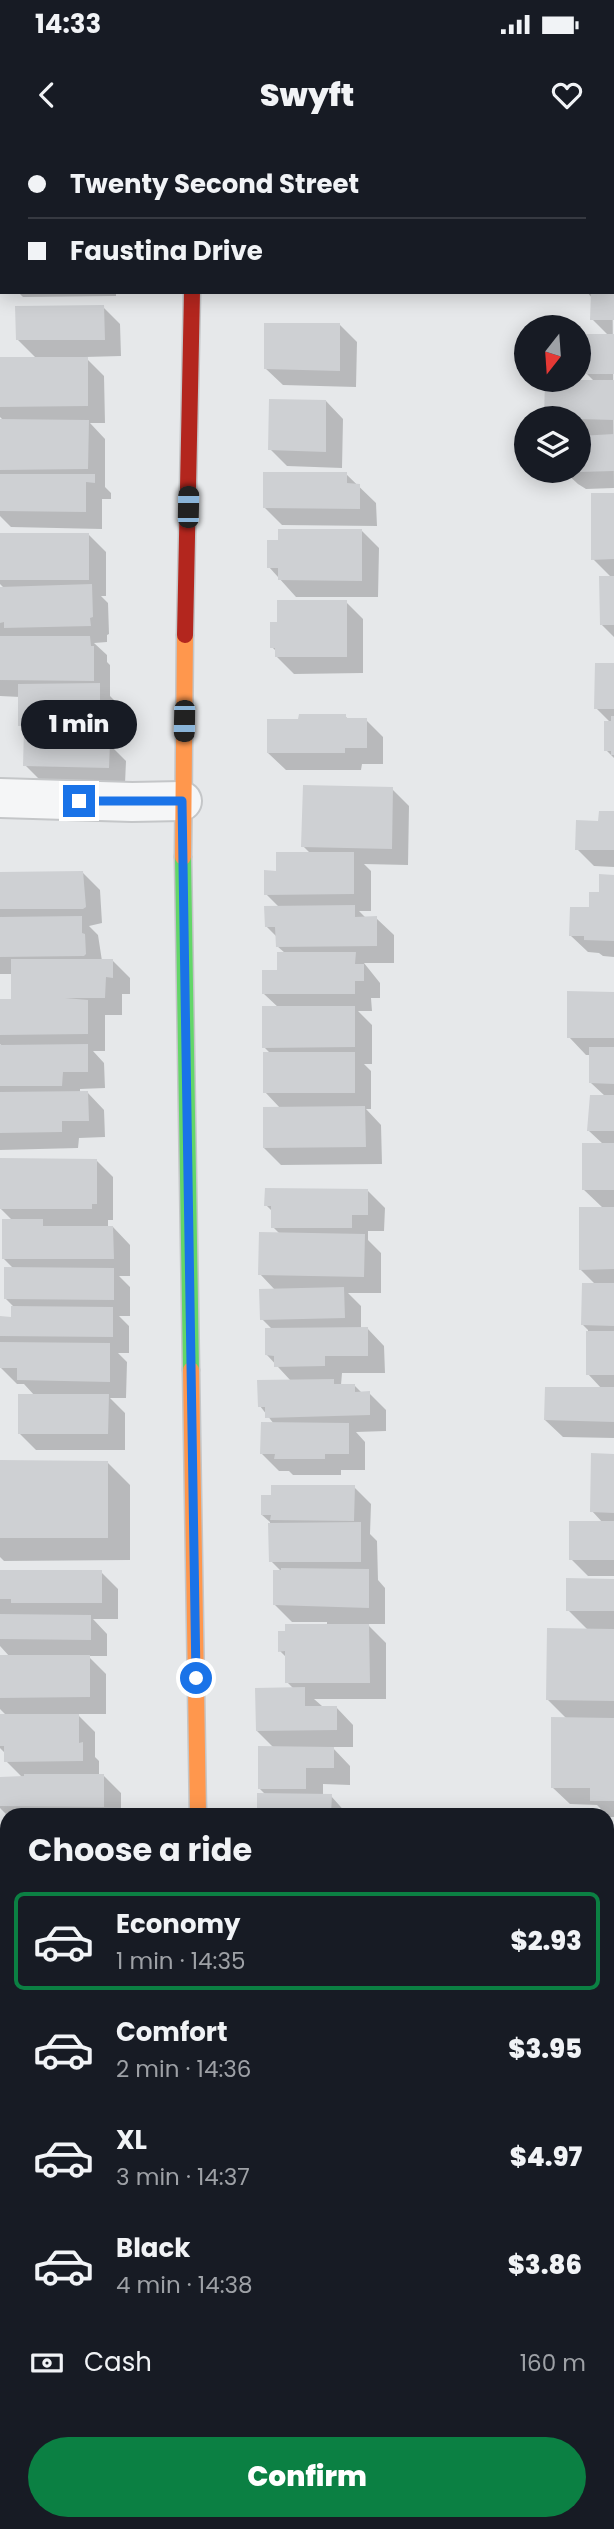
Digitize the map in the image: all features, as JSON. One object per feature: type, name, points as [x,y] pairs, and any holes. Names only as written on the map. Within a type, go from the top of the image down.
[{"type":"street","points":[[192,294],[182,801],[198,1808]]},
{"type":"street","points":[[0,798],[182,801]]},
{"type":"building","points":[[591,294],[614,294],[614,320],[592,320]]},
{"type":"building","points":[[104,305],[105,340],[16,340],[15,306]]},
{"type":"building","points":[[264,323],[340,323],[340,371],[264,369]]},
{"type":"building","points":[[592,334],[614,334],[614,374],[592,374]]},
{"type":"building","points":[[0,357],[88,357],[88,406],[0,407]]},
{"type":"building","points":[[592,380],[614,380],[614,420],[591,419],[591,406],[544,406],[545,392],[592,392]]},
{"type":"building","points":[[269,399],[326,400],[326,452],[268,450]]},
{"type":"building","points":[[0,419],[89,420],[88,469],[0,470]]},
{"type":"building","points":[[614,434],[614,471],[591,472],[591,435]]},
{"type":"building","points":[[263,472],[347,472],[347,483],[360,484],[360,509],[263,508]]},
{"type":"building","points":[[0,474],[95,474],[95,483],[86,482],[86,512],[0,511]]},
{"type":"building","points":[[591,493],[614,493],[614,559],[591,560]]},
{"type":"building","points":[[278,529],[362,529],[362,581],[278,580],[278,568],[267,568],[267,540],[278,540]]},
{"type":"building","points":[[0,533],[89,533],[89,580],[0,580]]},
{"type":"building","points":[[599,576],[614,576],[614,625],[600,625]]},
{"type":"building","points":[[92,584],[91,626],[4,628],[4,622],[0,623],[0,587]]},
{"type":"building","points":[[277,600],[347,600],[347,657],[275,657],[275,648],[270,648],[270,622],[277,622]]},
{"type":"building","points":[[0,636],[90,636],[91,646],[94,646],[94,681],[0,680]]},
{"type":"building","points":[[595,663],[614,663],[614,709],[594,709]]},
{"type":"building","points":[[100,683],[100,725],[18,726],[18,684]]},
{"type":"building","points":[[299,714],[346,714],[346,718],[367,718],[367,748],[345,748],[345,753],[267,753],[267,719],[298,719]]},
{"type":"building","points":[[611,716],[614,716],[614,755],[611,755],[611,751],[604,751],[604,721],[611,721]]},
{"type":"building","points":[[24,727],[97,730],[97,741],[110,742],[109,768],[23,766]]},
{"type":"building","points":[[303,785],[393,787],[392,849],[301,847]]},
{"type":"building","points":[[599,811],[614,811],[614,850],[575,850],[576,820],[598,821]]},
{"type":"building","points":[[276,852],[354,852],[354,894],[264,895],[264,870],[276,871]]},
{"type":"building","points":[[83,871],[86,907],[83,909],[0,909],[0,872]]},
{"type":"building","points":[[599,874],[614,875],[614,941],[584,940],[584,936],[569,936],[570,907],[589,907],[589,892],[599,892]]},
{"type":"building","points":[[355,905],[355,917],[377,916],[377,946],[276,947],[275,927],[265,927],[264,906]]},
{"type":"building","points":[[82,916],[84,956],[0,957],[0,917]]},
{"type":"building","points":[[277,952],[356,952],[355,964],[364,964],[364,981],[355,981],[355,994],[262,994],[262,970],[277,970]]},
{"type":"building","points":[[11,959],[113,959],[113,978],[106,977],[105,998],[65,998],[88,1000],[88,1034],[0,1035],[0,999],[11,999]]},
{"type":"building","points":[[567,991],[614,992],[614,1038],[567,1038]]},
{"type":"building","points":[[262,1006],[355,1006],[355,1047],[262,1048]]},
{"type":"building","points":[[88,1044],[88,1072],[63,1072],[62,1086],[0,1086],[0,1045]]},
{"type":"building","points":[[589,1047],[614,1047],[614,1084],[589,1083]]},
{"type":"building","points":[[263,1052],[355,1052],[355,1093],[263,1093]]},
{"type":"building","points":[[88,1091],[89,1121],[62,1121],[62,1132],[0,1133],[0,1092]]},
{"type":"building","points":[[590,1095],[614,1095],[614,1131],[587,1131]]},
{"type":"building","points":[[365,1106],[366,1147],[263,1148],[263,1107]]},
{"type":"building","points":[[582,1143],[614,1143],[614,1190],[582,1190]]},
{"type":"building","points":[[0,1158],[97,1159],[97,1204],[92,1204],[92,1209],[0,1209]]},
{"type":"building","points":[[265,1188],[368,1189],[368,1215],[352,1215],[352,1228],[271,1228],[271,1206],[264,1206]]},
{"type":"building","points":[[579,1207],[614,1207],[614,1269],[579,1270]]},
{"type":"building","points":[[2,1219],[43,1219],[43,1226],[113,1226],[114,1259],[2,1259]]},
{"type":"building","points":[[259,1232],[365,1234],[364,1277],[258,1275]]},
{"type":"building","points":[[4,1267],[114,1268],[114,1300],[4,1299]]},
{"type":"building","points":[[582,1283],[614,1283],[614,1326],[581,1325]]},
{"type":"building","points":[[344,1287],[345,1318],[260,1320],[259,1289]]},
{"type":"building","points":[[11,1306],[113,1307],[113,1337],[0,1336],[0,1316],[11,1317]]},
{"type":"building","points":[[368,1327],[368,1356],[325,1356],[325,1366],[274,1367],[274,1356],[265,1355],[265,1328]]},
{"type":"building","points":[[586,1331],[614,1331],[614,1375],[586,1375]]},
{"type":"building","points":[[0,1342],[110,1343],[110,1382],[17,1380],[17,1368],[0,1368]]},
{"type":"building","points":[[334,1379],[334,1384],[355,1384],[355,1392],[370,1391],[370,1415],[265,1418],[265,1407],[258,1407],[257,1380]]},
{"type":"building","points":[[545,1387],[614,1387],[614,1422],[544,1420]]},
{"type":"building","points":[[18,1394],[109,1394],[108,1434],[18,1434]]},
{"type":"building","points":[[261,1422],[349,1423],[349,1454],[325,1454],[325,1459],[274,1459],[275,1454],[260,1454]]},
{"type":"building","points":[[591,1453],[614,1454],[614,1513],[590,1512]]},
{"type":"building","points":[[0,1460],[108,1461],[108,1538],[0,1538]]},
{"type":"building","points":[[271,1485],[355,1485],[354,1521],[270,1520],[271,1515],[261,1515],[261,1495],[271,1495]]},
{"type":"building","points":[[569,1521],[614,1521],[614,1560],[569,1560]]},
{"type":"building","points":[[361,1522],[361,1562],[269,1562],[268,1523]]},
{"type":"building","points":[[369,1569],[369,1608],[273,1605],[273,1570]]},
{"type":"building","points":[[0,1570],[102,1570],[102,1603],[11,1603],[11,1599],[0,1599]]},
{"type":"building","points":[[566,1578],[614,1579],[614,1611],[566,1611]]},
{"type":"building","points":[[0,1614],[91,1615],[91,1640],[0,1639]]},
{"type":"building","points":[[285,1624],[369,1624],[370,1683],[285,1683],[285,1651],[278,1652],[278,1631],[285,1631]]},
{"type":"building","points":[[547,1628],[614,1629],[614,1701],[546,1700]]},
{"type":"building","points":[[0,1655],[90,1655],[90,1697],[0,1698]]},
{"type":"building","points":[[305,1687],[305,1706],[337,1706],[337,1730],[256,1731],[255,1688]]},
{"type":"building","points":[[0,1714],[79,1714],[79,1743],[83,1742],[83,1761],[4,1762],[4,1746],[0,1746]]},
{"type":"building","points":[[551,1717],[614,1718],[614,1801],[590,1801],[590,1788],[551,1788]]},
{"type":"building","points":[[258,1746],[334,1747],[334,1768],[306,1768],[306,1789],[258,1789]]},
{"type":"building","points":[[24,1774],[104,1774],[104,1807],[0,1806],[0,1777]]},
{"type":"building","points":[[257,1793],[332,1794],[331,1808],[257,1808]]},
{"type":"traffic: fast","points":[[183,857],[191,1370]]},
{"type":"traffic: slow","points":[[183,857],[185,635]]},
{"type":"traffic: slow","points":[[191,1370],[198,1808]]},
{"type":"traffic: jam","points":[[185,635],[192,294]]},
{"type":"route","points":[[79,801],[182,801],[196,1678]]}]
